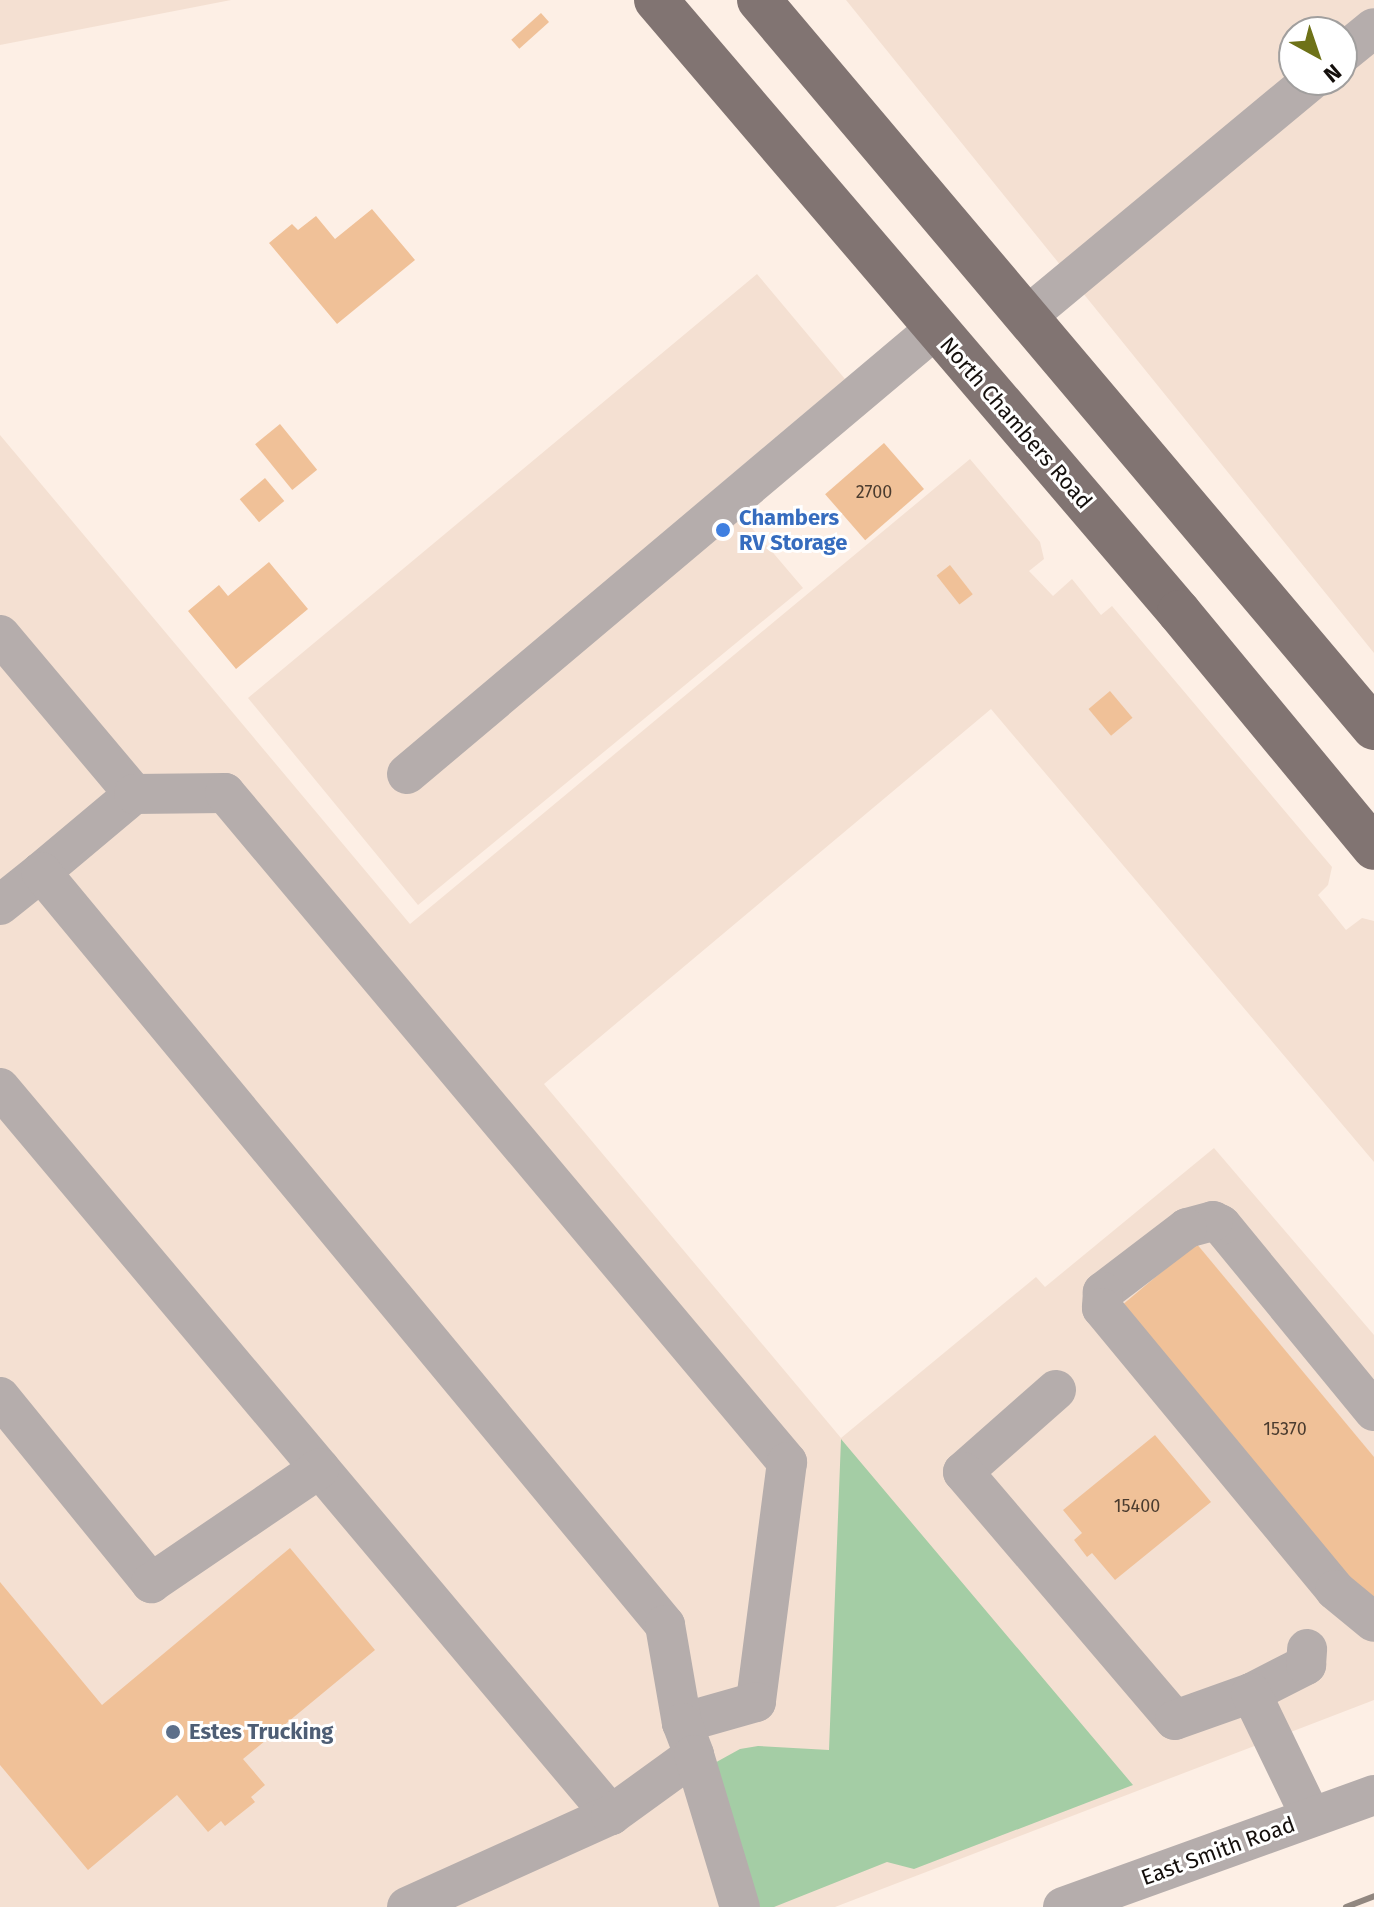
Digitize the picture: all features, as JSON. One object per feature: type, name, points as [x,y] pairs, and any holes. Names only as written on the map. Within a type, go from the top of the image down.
[{"type":"main road","name":"North Chambers Road","points":[[656,0],[934,330],[1179,612],[1374,848]]},
{"type":"main road","points":[[759,0],[1374,728]]},
{"type":"street","points":[[1358,41],[1374,28]]},
{"type":"street","points":[[1026,317],[1292,96]]},
{"type":"street","points":[[407,774],[934,330]]},
{"type":"street","points":[[7,657],[134,794]]},
{"type":"street","points":[[0,905],[134,794],[225,793],[787,1462],[756,1702],[688,1739],[611,1815],[407,1907]]},
{"type":"street","points":[[41,872],[665,1625],[688,1739],[740,1907]]},
{"type":"street","points":[[0,1088],[611,1815]]},
{"type":"street","points":[[1374,1411],[1221,1225],[1213,1221],[1187,1228],[1103,1292],[1102,1308],[1335,1590],[1374,1622]]},
{"type":"street","points":[[1056,1390],[963,1472],[1175,1720],[1251,1693],[1306,1665],[1307,1649]]},
{"type":"street","points":[[0,1397],[151,1583],[320,1468]]},
{"type":"street","points":[[1251,1693],[1311,1817]]},
{"type":"street","name":"East Smith Road","points":[[1063,1907],[1374,1795]]},
{"type":"shaded area","points":[[0,0],[231,0],[0,45]]},
{"type":"shaded area","points":[[846,0],[1374,0],[1374,653]]},
{"type":"shaded area","points":[[757,274],[845,379],[717,487],[803,588],[418,905],[248,698]]},
{"type":"shaded area","points":[[0,435],[410,924],[970,459],[1040,542],[1044,559],[1029,571],[1053,596],[1072,579],[1101,615],[1112,606],[1332,867],[1328,885],[1318,895],[1346,930],[1362,918],[1374,921],[1374,1162],[991,709],[544,1084],[841,1438],[1036,1277],[1045,1287],[1214,1148],[1374,1335],[1374,1700],[835,1907],[0,1907]]},
{"type":"green space","points":[[841,1439],[1133,1785],[914,1869],[887,1862],[774,1907],[754,1907],[711,1765],[740,1749],[758,1746],[829,1750]]},
{"type":"building","points":[[541,13],[549,22],[519,49],[511,40]]},
{"type":"building","points":[[372,209],[415,260],[337,324],[269,243],[292,224],[298,230],[316,216],[335,239]]},
{"type":"building","points":[[280,424],[317,470],[292,490],[255,444]]},
{"type":"building","points":[[884,443],[924,489],[865,540],[825,494]]},
{"type":"building","points":[[265,478],[284,501],[259,522],[240,499]]},
{"type":"building","points":[[269,562],[308,609],[236,669],[188,611],[219,585],[228,596]]},
{"type":"building","points":[[950,565],[973,594],[959,605],[937,575]]},
{"type":"building","points":[[1110,691],[1132,718],[1111,736],[1089,709]]},
{"type":"building","points":[[1196,1243],[1374,1457],[1374,1609],[1121,1306]]},
{"type":"building","points":[[1155,1435],[1211,1502],[1115,1580],[1092,1553],[1087,1557],[1074,1540],[1082,1533],[1063,1510]]},
{"type":"building","points":[[290,1548],[375,1650],[243,1759],[265,1785],[251,1797],[255,1802],[225,1826],[221,1821],[208,1832],[177,1795],[88,1870],[0,1765],[0,1582],[102,1705]]},
{"type":"railway","points":[[1346,1907],[1374,1896]]},
{"type":"place","name":"Chambers RV Storage","points":[[723,530]]},
{"type":"place","name":"Estes Trucking","points":[[173,1732]]}]
